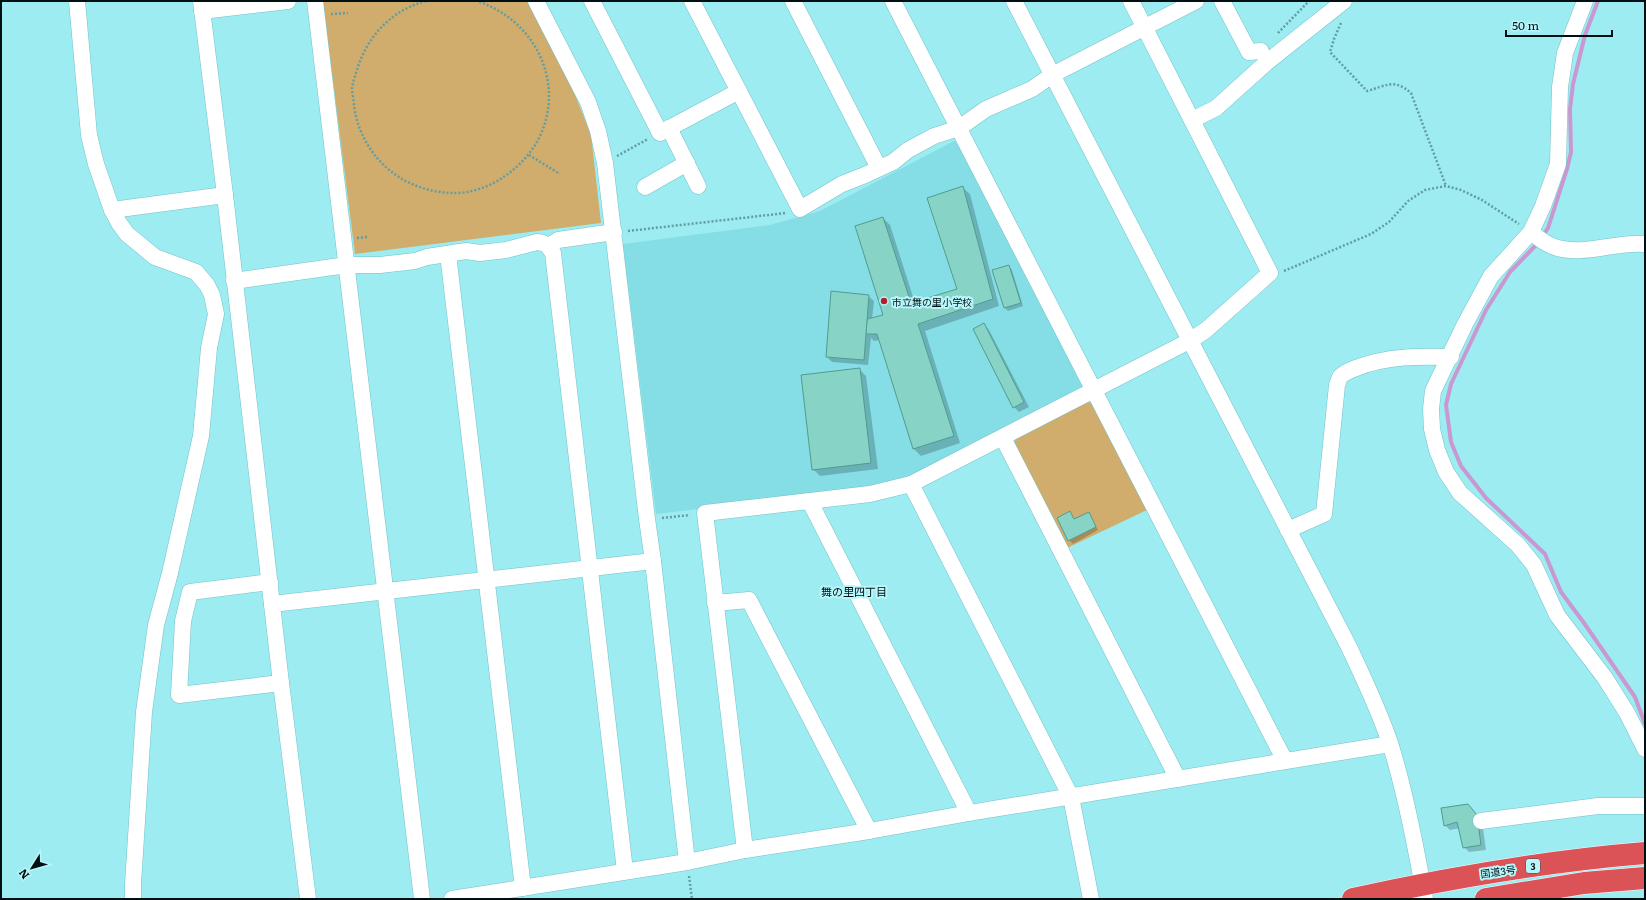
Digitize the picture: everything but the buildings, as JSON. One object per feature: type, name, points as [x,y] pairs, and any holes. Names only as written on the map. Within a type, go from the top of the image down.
[{"type":"highway","name":"国道3号","points":[[1353,899],[1423,891],[1544,865],[1645,853]]},
{"type":"highway","points":[[1486,899],[1584,883],[1645,878]]},
{"type":"street","points":[[77,1],[89,135],[96,164],[112,210],[119,224],[127,234],[155,257],[196,272],[207,285],[212,295],[216,314],[209,348],[201,436],[170,573],[156,625],[144,712],[133,899]]},
{"type":"street","points":[[288,1],[202,6],[281,683],[308,899]]},
{"type":"street","points":[[315,1],[422,899]]},
{"type":"street","points":[[536,1],[588,102],[598,131],[605,163],[646,519],[653,561],[688,862]]},
{"type":"street","points":[[592,1],[664,130],[687,164],[698,186]]},
{"type":"street","points":[[692,1],[800,209],[842,184],[893,162],[908,150],[934,136],[959,128],[986,109],[1032,89],[1052,75],[1196,1]]},
{"type":"street","points":[[793,1],[879,168]]},
{"type":"street","points":[[893,1],[1285,761]]},
{"type":"street","points":[[1014,1],[1356,660],[1371,693],[1390,744],[1423,891]]},
{"type":"street","points":[[745,850],[705,513],[870,494],[911,484],[1095,391],[1191,340],[1206,330],[1270,273],[1131,1]]},
{"type":"street","points":[[1222,1],[1249,52],[1261,51]]},
{"type":"street","points":[[1192,120],[1216,108],[1266,63],[1344,1]]},
{"type":"street","points":[[1585,1],[1565,53],[1560,87],[1560,135],[1558,164],[1543,206],[1531,232],[1491,276],[1465,324],[1434,392],[1431,409],[1432,429],[1437,450],[1446,472],[1460,493],[1518,545],[1534,565],[1557,615],[1605,678],[1627,713],[1645,749]]},
{"type":"street","points":[[664,130],[739,91]]},
{"type":"street","points":[[645,187],[687,164]]},
{"type":"street","points":[[112,210],[225,195]]},
{"type":"street","points":[[548,246],[558,240],[614,232]]},
{"type":"street","points":[[1531,232],[1551,246],[1567,250],[1591,250],[1632,242],[1645,244]]},
{"type":"street","points":[[234,281],[347,265],[380,265],[415,261],[428,257],[448,254],[466,252],[480,253],[506,250],[538,242],[548,246],[553,253],[625,871]]},
{"type":"street","points":[[448,254],[523,888]]},
{"type":"street","points":[[1288,530],[1324,514],[1337,385],[1340,377],[1348,371],[1367,363],[1395,358],[1424,356],[1451,357]]},
{"type":"street","points":[[1003,438],[1178,779]]},
{"type":"street","points":[[911,484],[1071,797],[1091,899]]},
{"type":"street","points":[[810,502],[969,813]]},
{"type":"street","points":[[272,604],[653,561]]},
{"type":"street","points":[[270,582],[190,592],[182,621],[179,695],[281,683]]},
{"type":"street","points":[[715,603],[749,600],[869,831]]},
{"type":"street","points":[[452,899],[688,862],[745,850],[869,831],[969,813],[1390,744]]},
{"type":"street","points":[[1481,821],[1598,806],[1645,806]]},
{"type":"path","points":[[426,1],[407,8],[387,21],[366,46],[360,60],[352,88],[356,121],[370,149],[379,161],[399,178],[412,185],[451,193],[471,191],[492,184],[514,170],[529,155],[542,132],[548,106],[548,75],[539,54],[525,32],[505,14],[477,1]]},
{"type":"path","points":[[1261,51],[1309,1]]},
{"type":"path","points":[[1344,17],[1330,52],[1367,91],[1394,83],[1405,88],[1411,93],[1446,186]]},
{"type":"path","points":[[605,163],[664,130]]},
{"type":"path","points":[[529,155],[560,174]]},
{"type":"path","points":[[1306,262],[1371,234],[1388,222],[1408,201],[1425,190],[1446,186],[1461,190],[1482,200],[1531,232]]},
{"type":"path","points":[[614,232],[779,215],[800,209]]},
{"type":"path","points":[[646,519],[705,513]]},
{"type":"path","points":[[688,862],[692,899]]},
{"type":"shaded area","points":[[530,1],[568,77],[591,135],[601,223],[355,254],[323,2]]},
{"type":"shaded area","points":[[954,141],[958,142],[1084,384],[1082,390],[918,474],[896,482],[802,497],[656,514],[623,244],[770,225],[820,211]]},
{"type":"shaded area","points":[[1088,402],[1094,404],[1149,509],[1067,548],[1014,444],[1015,439]]},
{"type":"waterway","points":[[1542,237],[1548,228],[1567,169],[1571,152],[1570,109],[1573,84],[1585,35],[1598,1]]},
{"type":"waterway","points":[[1538,243],[1510,272],[1486,310],[1451,384],[1446,405],[1451,442],[1461,466],[1486,498],[1545,554],[1561,592],[1635,697],[1645,724]]},
{"type":"place","name":"市立舞の里小学校","points":[[884,301]]},
{"type":"district","name":"舞の里四丁目","points":[[854,591]]}]
